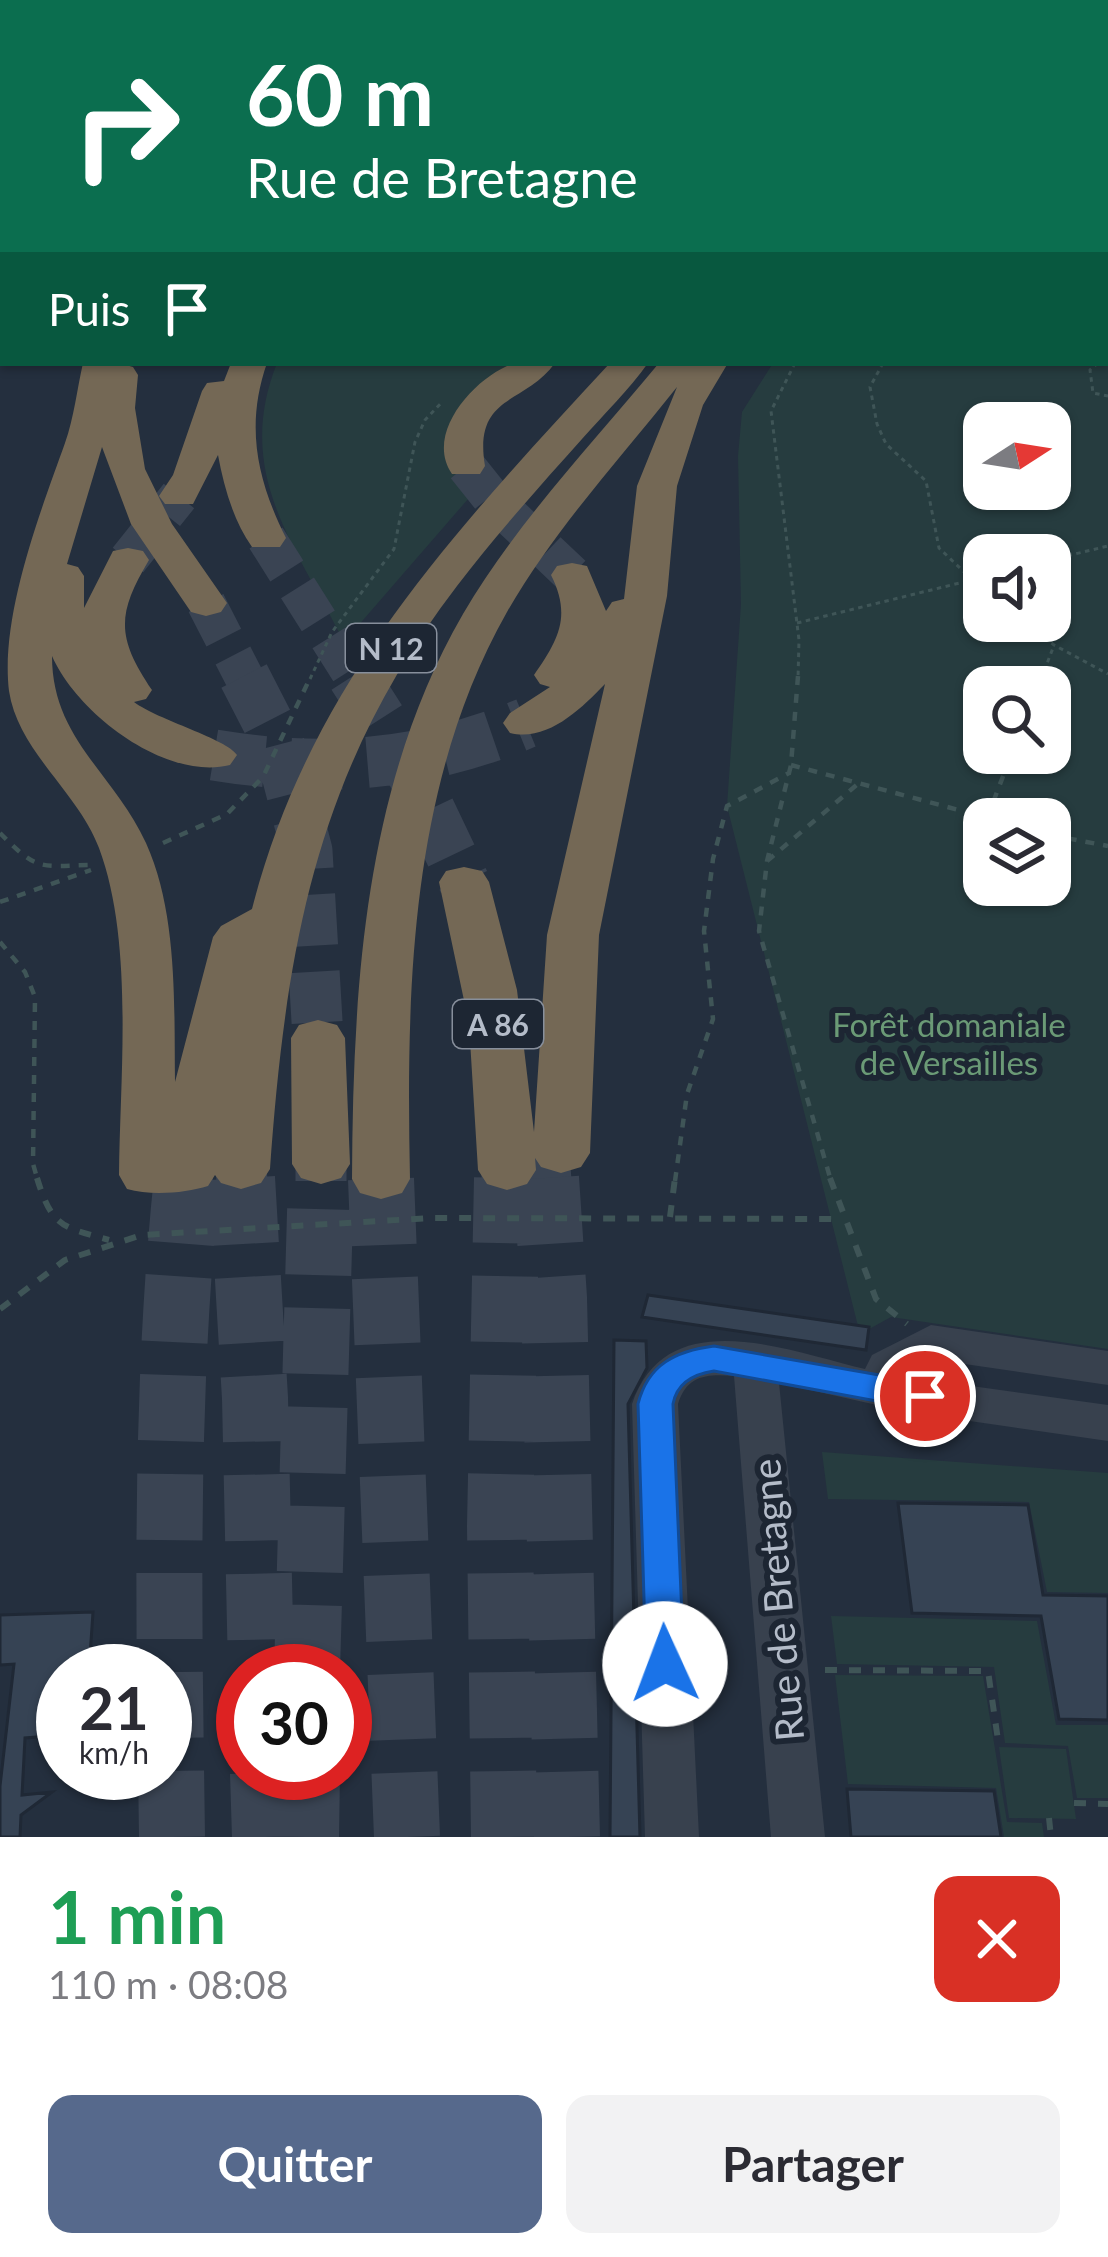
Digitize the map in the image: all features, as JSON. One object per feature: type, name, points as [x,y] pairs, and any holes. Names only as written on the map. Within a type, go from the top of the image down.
[{"type":"highway","points":[[100,366],[80,448],[62,592],[69,653],[104,702],[150,731],[220,746],[154,707],[112,670],[100,637],[100,618],[128,560]]},
{"type":"highway","points":[[124,366],[115,419],[124,467],[147,520],[206,603]]},
{"type":"highway","points":[[179,496],[235,366]]},
{"type":"highway","points":[[248,366],[238,398],[234,447],[239,478],[266,538]]},
{"type":"highway","points":[[466,466],[461,444],[468,419],[495,391],[532,366]]},
{"type":"highway","name":"N 12","points":[[80,448],[32,634],[28,678],[38,715],[112,823],[130,869],[147,1060],[192,1172],[304,816],[353,711],[434,587],[627,366]]},
{"type":"highway","name":"N 12","points":[[381,1179],[385,937],[404,830],[428,748],[487,610],[676,366]]},
{"type":"highway","points":[[572,575],[585,605],[582,639],[558,674],[520,714],[578,690],[618,635],[631,602],[657,486],[685,405],[708,366]]},
{"type":"highway","name":"A 86","points":[[474,877],[503,1054],[537,1159],[573,935],[646,596],[657,486]]},
{"type":"highway","points":[[318,1037],[321,1164]]},
{"type":"street","points":[[880,1390],[888,1367],[931,1342],[1108,1368]]},
{"type":"street","points":[[672,1837],[659,1388],[688,1362],[714,1358],[755,1362],[880,1390],[1108,1423]]},
{"type":"street","name":"Rue de Bretagne","points":[[755,1362],[798,1837]]},
{"type":"path","points":[[794,366],[771,411],[797,623],[798,699],[790,769],[767,861],[759,931],[842,1219],[876,1299],[931,1342]]},
{"type":"path","points":[[881,366],[870,387],[877,424],[886,444],[926,481],[939,548],[963,573]]},
{"type":"path","points":[[1095,366],[1090,370],[1093,393],[1108,396]]},
{"type":"path","points":[[163,843],[227,814],[263,777],[332,632],[394,549],[415,442],[425,420],[455,392]]},
{"type":"path","points":[[1071,555],[1108,546]]},
{"type":"path","points":[[797,623],[963,582]]},
{"type":"path","points":[[1050,642],[1108,674]]},
{"type":"path","points":[[1046,666],[1054,645]]},
{"type":"path","points":[[670,1217],[688,1094],[713,1019],[704,931],[712,859],[727,806],[790,769],[963,811]]},
{"type":"path","points":[[767,861],[859,783]]},
{"type":"path","points":[[0,832],[28,862],[39,866],[110,863]]},
{"type":"path","points":[[1071,839],[1108,846]]},
{"type":"path","points":[[0,902],[95,868]]},
{"type":"path","points":[[0,942],[33,988],[33,1164],[48,1215],[67,1228],[109,1240],[348,1221],[842,1219]]},
{"type":"path","points":[[0,1309],[46,1270],[109,1240]]},
{"type":"path","points":[[783,1670],[988,1671],[999,1747]]},
{"type":"path","points":[[1074,1803],[1108,1804]]},
{"type":"path","points":[[1048,1819],[1051,1837]]},
{"type":"green space","points":[[276,366],[514,366],[467,404],[448,435],[448,453],[475,491],[344,642],[276,508],[262,440],[265,403]]},
{"type":"green space","name":"Forêt domaniale de Versailles","points":[[771,366],[1108,366],[1108,1349],[891,1317],[860,1334],[727,806],[741,604],[738,456],[742,412]]},
{"type":"green space","points":[[822,1452],[1108,1473],[1108,1593],[1047,1592],[1029,1502],[828,1499]]},
{"type":"green space","points":[[831,1616],[1037,1621],[1056,1725],[1108,1725],[1108,1798],[1077,1798],[1068,1746],[1005,1743],[994,1667],[837,1664]]},
{"type":"green space","points":[[835,1675],[983,1676],[1007,1822],[1042,1823],[1044,1837],[1004,1837],[996,1788],[848,1784]]},
{"type":"green space","points":[[999,1747],[1066,1749],[1076,1819],[1009,1818]]},
{"type":"building","points":[[648,1295],[869,1327],[866,1350],[642,1317]]},
{"type":"building","points":[[614,1340],[646,1341],[647,1368],[628,1404],[640,1837],[610,1837]]},
{"type":"building","points":[[898,1503],[1028,1505],[1043,1595],[1108,1596],[1108,1720],[1059,1719],[1041,1616],[912,1613]]},
{"type":"building","points":[[93,1612],[91,1644],[36,1644],[36,1737],[25,1738],[22,1795],[36,1794],[36,1800],[41,1800],[21,1815],[20,1837],[0,1837],[0,1786],[14,1664],[0,1665],[0,1615]]},
{"type":"building","points":[[847,1789],[994,1791],[1001,1837],[851,1837]]},
{"type":"tunnel","points":[[466,466],[494,501],[572,575]]},
{"type":"tunnel","points":[[128,560],[179,496]]},
{"type":"tunnel","points":[[266,538],[355,679]]},
{"type":"tunnel","points":[[206,603],[245,679]]},
{"type":"tunnel","points":[[244,676],[284,763]]},
{"type":"tunnel","points":[[353,676],[405,758]]},
{"type":"tunnel","points":[[405,758],[449,749],[526,723]]},
{"type":"tunnel","points":[[214,755],[284,763]]},
{"type":"tunnel","points":[[284,763],[405,758]]},
{"type":"tunnel","points":[[405,758],[464,882]]},
{"type":"tunnel","points":[[284,763],[307,851],[318,1038]]},
{"type":"tunnel","points":[[544,1154],[546,1181]]},
{"type":"tunnel","points":[[321,1164],[321,1178]]},
{"type":"tunnel","points":[[241,1169],[242,1181]]},
{"type":"tunnel","points":[[507,1170],[507,1178]]},
{"type":"tunnel","points":[[187,1181],[188,1172]]},
{"type":"tunnel","points":[[172,1837],[171,1425],[187,1178]]},
{"type":"tunnel","points":[[242,1178],[255,1398],[260,1644]]},
{"type":"tunnel","points":[[308,1644],[321,1178]]},
{"type":"tunnel","points":[[504,1837],[500,1526],[507,1178]]},
{"type":"tunnel","points":[[546,1178],[554,1298],[567,1837]]},
{"type":"tunnel","points":[[381,1179],[407,1837]]},
{"type":"tunnel","points":[[264,1800],[265,1837]]},
{"type":"tunnel","points":[[306,1837],[307,1800]]},
{"type":"route","points":[[665,1664],[656,1404],[659,1388],[672,1374],[688,1362],[714,1358],[925,1396]]}]
